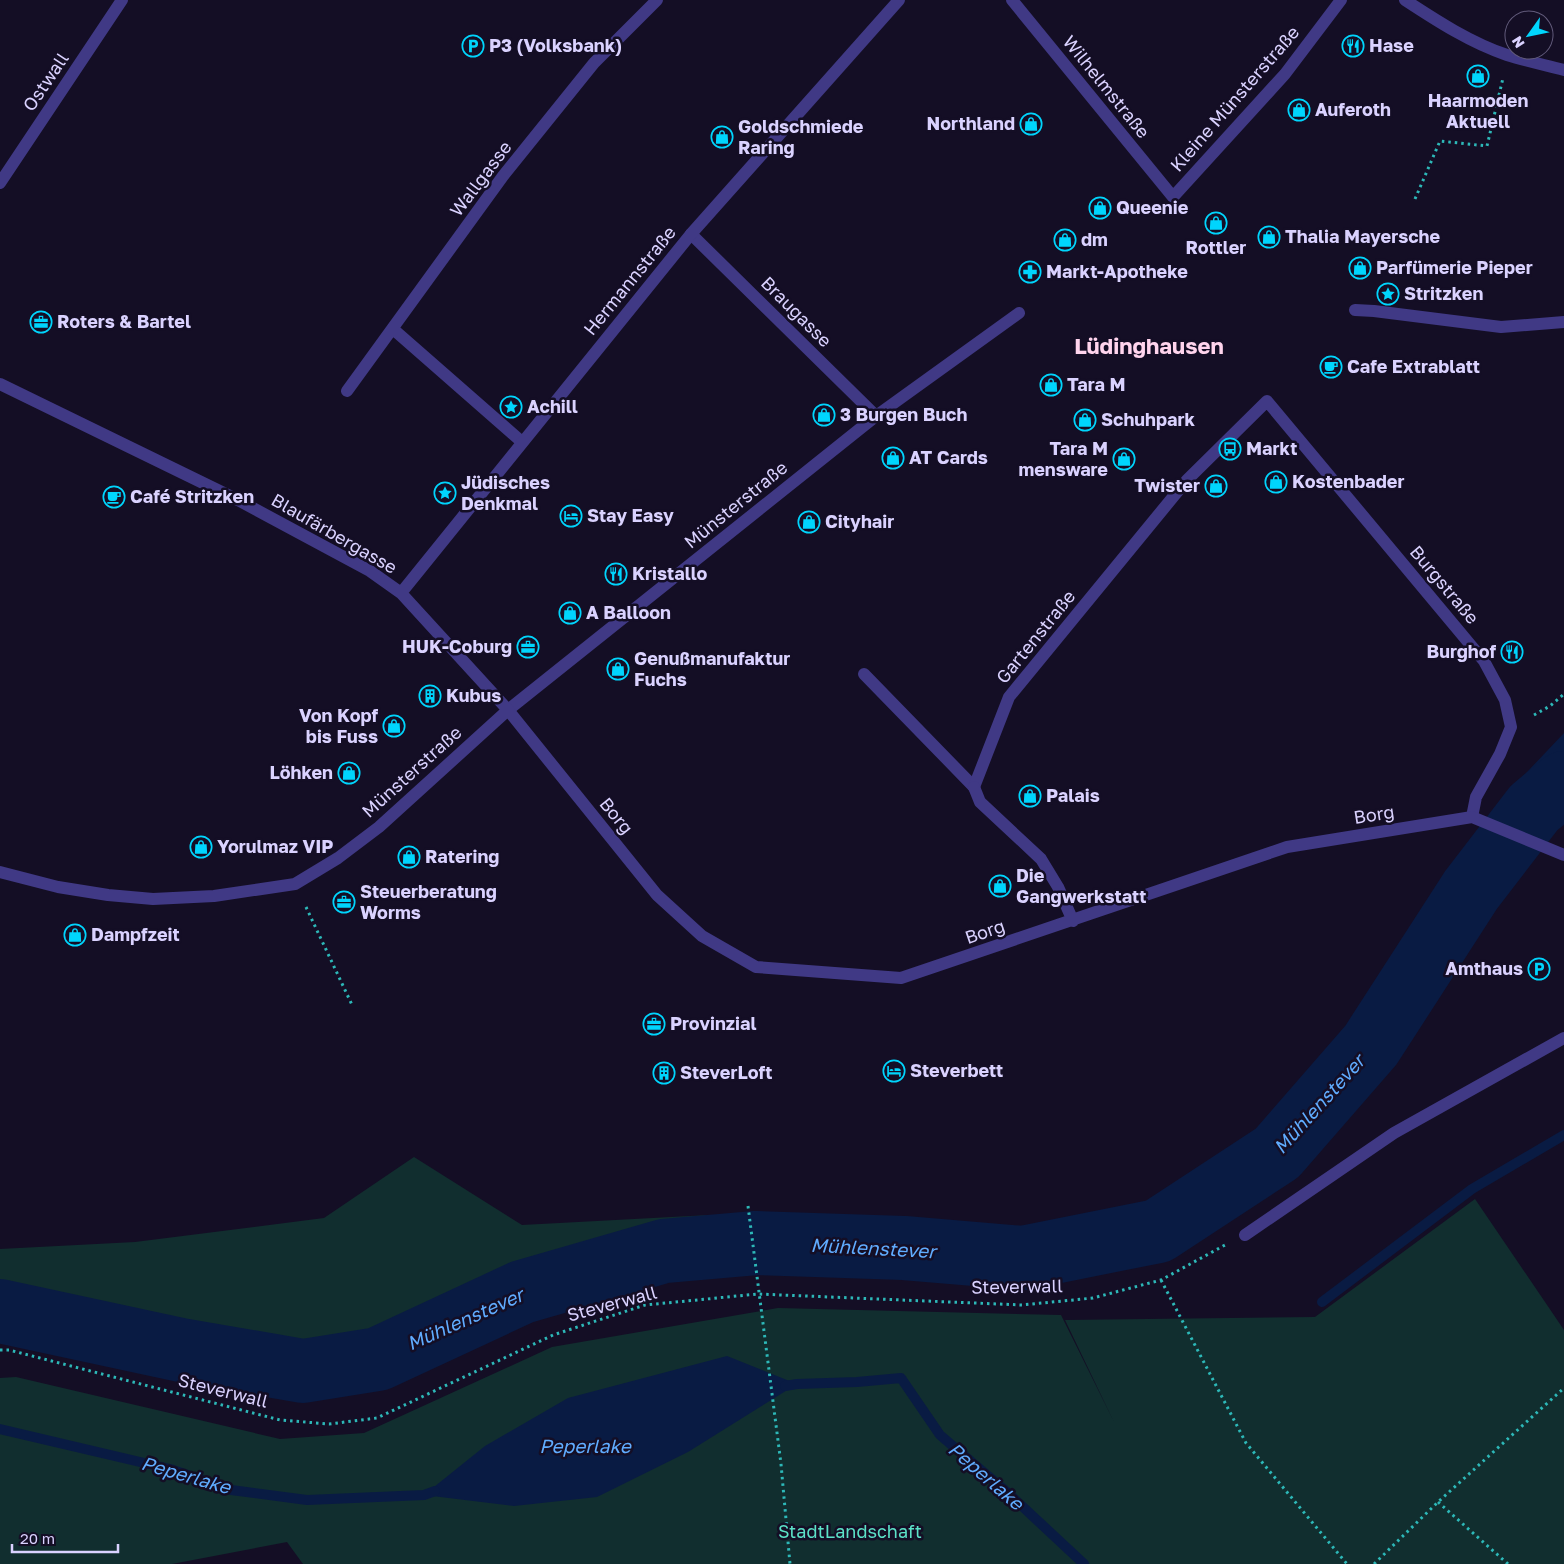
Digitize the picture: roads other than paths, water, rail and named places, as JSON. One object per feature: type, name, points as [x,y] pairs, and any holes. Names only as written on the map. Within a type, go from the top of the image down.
[{"type":"street","name":"Ostwall","points":[[0,182],[122,0]]},
{"type":"street","name":"Wallgasse","points":[[347,391],[503,176],[594,63],[657,0]]},
{"type":"street","name":"Hermannstraße","points":[[401,594],[691,234],[898,0]]},
{"type":"street","name":"Wilhelmstraße","points":[[1012,0],[1173,197]]},
{"type":"street","name":"Kleine Münsterstraße","points":[[1173,197],[1285,74],[1341,0]]},
{"type":"street","points":[[1405,0],[1483,45],[1508,55],[1564,70]]},
{"type":"street","name":"Braugasse","points":[[691,234],[876,416]]},
{"type":"street","points":[[1355,310],[1374,310],[1502,327],[1564,322]]},
{"type":"street","name":"Münsterstraße","points":[[0,872],[58,887],[108,896],[153,899],[214,896],[295,884],[338,858],[378,826],[508,710],[876,416],[1019,313]]},
{"type":"street","points":[[393,329],[522,442]]},
{"type":"street","name":"Blaufärbergasse","points":[[0,384],[246,505],[370,571],[401,594],[508,710]]},
{"type":"street","name":"Gartenstraße","points":[[974,787],[1009,697],[1187,480],[1267,401]]},
{"type":"street","name":"Burgstraße","points":[[1267,401],[1484,661],[1505,700],[1511,727],[1500,754],[1476,797],[1477,820]]},
{"type":"street","points":[[864,674],[974,787],[980,802],[1041,859],[1058,887],[1073,921]]},
{"type":"street","name":"Borg","points":[[508,710],[657,895],[702,936],[756,968],[901,978],[1287,847],[1477,820]]},
{"type":"street","points":[[1477,820],[1564,855]]},
{"type":"street","points":[[1245,1235],[1394,1132],[1564,1038]]},
{"type":"water","points":[[1564,733],[1564,797],[1547,813],[1511,799],[1511,789]]},
{"type":"water","name":"Peperlake","points":[[727,1356],[797,1384],[688,1452],[597,1497],[514,1506],[424,1495],[485,1446],[568,1398]]},
{"type":"waterway","name":"Mühlenstever","points":[[0,1311],[181,1350],[303,1371],[378,1359],[522,1292],[664,1251],[756,1243],[904,1248],[1023,1258],[1158,1231],[1277,1153],[1371,1045],[1471,890],[1534,808],[1564,783]]},
{"type":"waterway","points":[[1322,1302],[1472,1189],[1564,1135]]},
{"type":"waterway","name":"Peperlake","points":[[785,1386],[901,1378],[940,1435],[1008,1493],[1084,1564]]},
{"type":"waterway","name":"Peperlake","points":[[0,1429],[170,1469],[231,1490],[307,1500],[424,1495],[435,1491]]},
{"type":"place","name":"P3 (Volksbank)","points":[[473,46]]},
{"type":"place","name":"Hase","points":[[1353,46]]},
{"type":"place","name":"Haarmoden Aktuell","points":[[1478,76]]},
{"type":"place","name":"Auferoth","points":[[1299,110]]},
{"type":"place","name":"Northland","points":[[1031,124]]},
{"type":"place","name":"Goldschmiede Raring","points":[[722,137]]},
{"type":"place","name":"Queenie","points":[[1100,208]]},
{"type":"place","name":"Rottler","points":[[1216,223]]},
{"type":"place","name":"Thalia Mayersche","points":[[1269,237]]},
{"type":"place","name":"dm","points":[[1065,240]]},
{"type":"place","name":"Parfümerie Pieper","points":[[1360,268]]},
{"type":"place","name":"Markt-Apotheke","points":[[1030,272]]},
{"type":"place","name":"Stritzken","points":[[1388,294]]},
{"type":"place","name":"Roters & Bartel","points":[[41,322]]},
{"type":"place","name":"Cafe Extrablatt","points":[[1331,367]]},
{"type":"place","name":"Tara M","points":[[1051,385]]},
{"type":"place","name":"Achill","points":[[511,407]]},
{"type":"place","name":"3 Burgen Buch","points":[[824,415]]},
{"type":"place","name":"Schuhpark","points":[[1085,420]]},
{"type":"place","name":"Markt","points":[[1230,449]]},
{"type":"place","name":"AT Cards","points":[[893,458]]},
{"type":"place","name":"Tara M mensware","points":[[1124,459]]},
{"type":"place","name":"Kostenbader","points":[[1276,482]]},
{"type":"place","name":"Twister","points":[[1216,486]]},
{"type":"place","name":"Jüdisches Denkmal","points":[[445,493]]},
{"type":"place","name":"Café Stritzken","points":[[114,497]]},
{"type":"place","name":"Stay Easy","points":[[571,516]]},
{"type":"place","name":"Cityhair","points":[[809,522]]},
{"type":"place","name":"Kristallo","points":[[616,574]]},
{"type":"place","name":"A Balloon","points":[[570,613]]},
{"type":"place","name":"HUK-Coburg","points":[[528,647]]},
{"type":"place","name":"Burghof","points":[[1512,652]]},
{"type":"place","name":"Genußmanufaktur Fuchs","points":[[618,669]]},
{"type":"place","name":"Kubus","points":[[430,696]]},
{"type":"place","name":"Von Kopf bis Fuss","points":[[394,726]]},
{"type":"place","name":"Löhken","points":[[349,773]]},
{"type":"place","name":"Palais","points":[[1030,796]]},
{"type":"place","name":"Yorulmaz VIP","points":[[201,847]]},
{"type":"place","name":"Ratering","points":[[409,857]]},
{"type":"place","name":"Die Gangwerkstatt","points":[[1000,886]]},
{"type":"place","name":"Steuerberatung Worms","points":[[344,902]]},
{"type":"place","name":"Dampfzeit","points":[[75,935]]},
{"type":"place","name":"Amthaus","points":[[1539,969]]},
{"type":"place","name":"Provinzial","points":[[654,1024]]},
{"type":"place","name":"Steverbett","points":[[894,1071]]},
{"type":"place","name":"SteverLoft","points":[[664,1073]]},
{"type":"district","name":"Lüdinghausen","points":[[1149,346]]},
{"type":"park label","name":"StadtLandschaft","points":[[850,1532]]}]
